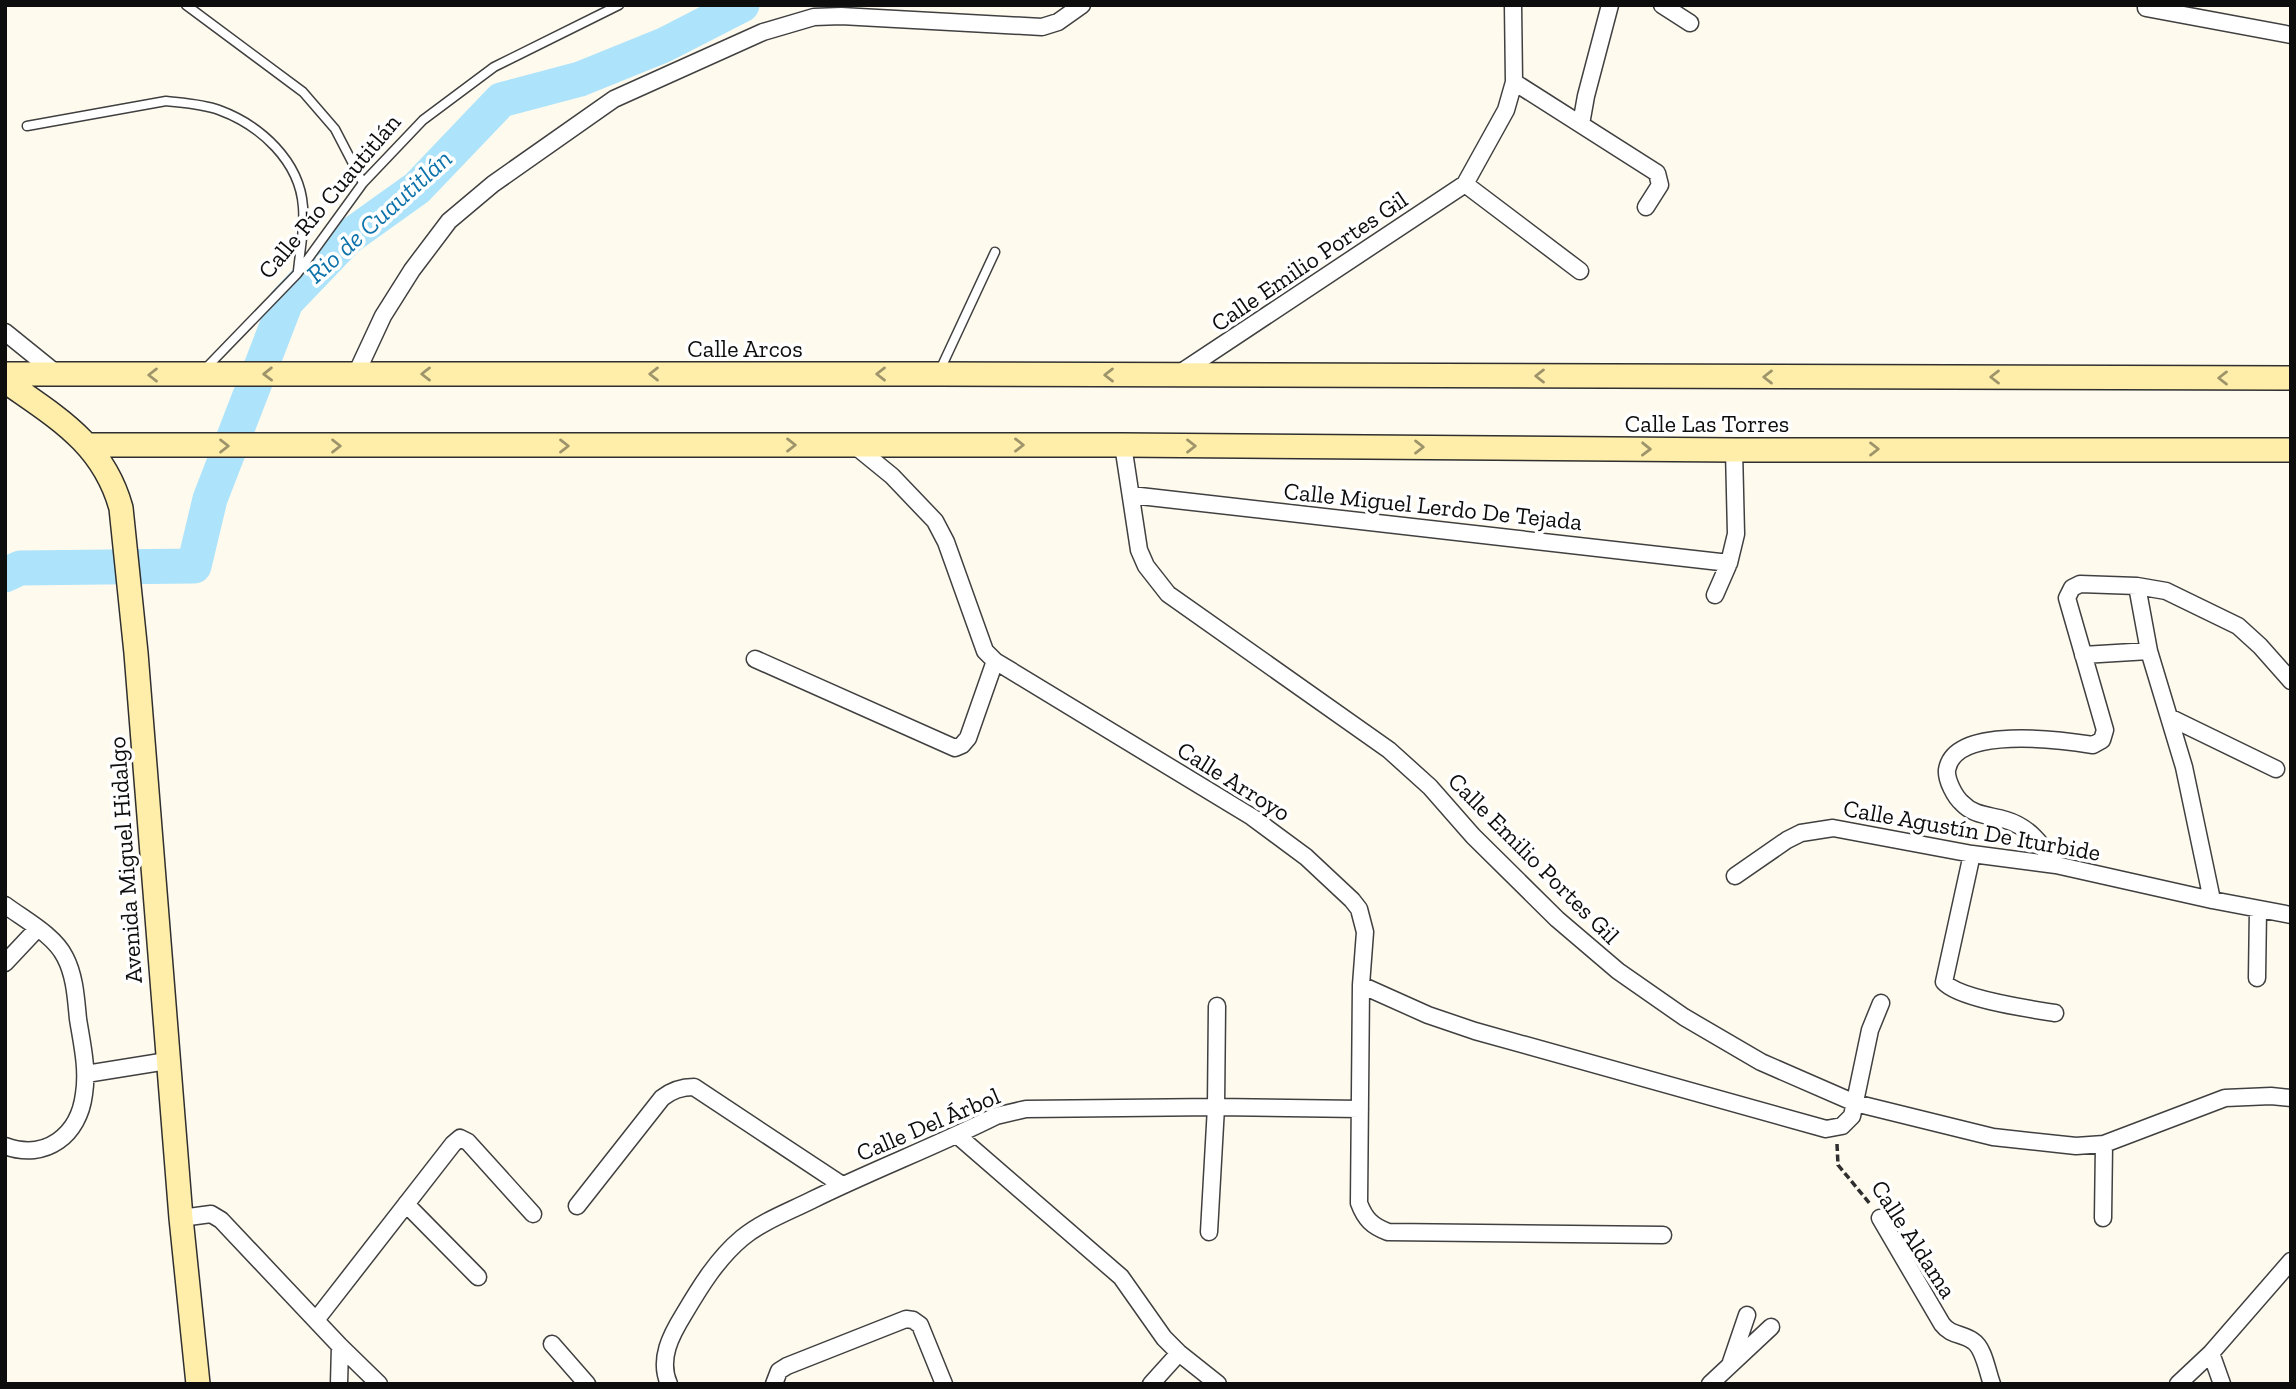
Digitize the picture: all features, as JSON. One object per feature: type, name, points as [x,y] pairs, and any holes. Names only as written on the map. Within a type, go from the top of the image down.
[{"type":"main road","name":"Calle Arcos","points":[[5,374],[1177,375]]},
{"type":"main road","name":"Calle Las Torres","points":[[1177,375],[2291,378]]},
{"type":"main road","name":"Avenida Miguel Hidalgo","points":[[5,381],[64,422],[88,445],[114,486],[121,508],[136,653],[167,1061],[198,1384]]},
{"type":"main road","points":[[88,445],[1123,445]]},
{"type":"main road","name":"Calle Las Torres","points":[[1123,445],[1734,450],[2291,450]]},
{"type":"street","points":[[356,374],[383,316],[412,270],[449,221],[484,191],[614,99],[763,32],[814,18],[841,16],[1042,27],[1058,22],[1082,5]]},
{"type":"street","points":[[1513,5],[1514,82],[1506,110],[1465,184],[1580,271]]},
{"type":"street","points":[[1581,124],[1610,5]]},
{"type":"street","points":[[1662,5],[1690,23]]},
{"type":"street","points":[[2146,8],[2291,35]]},
{"type":"street","points":[[1514,82],[1657,173],[1660,185],[1646,207]]},
{"type":"street","name":"Calle Emilio Portes Gil","points":[[1177,375],[1465,184]]},
{"type":"street","points":[[5,332],[57,374]]},
{"type":"street","points":[[755,659],[951,748],[962,745],[968,738],[995,661],[985,651],[946,542],[935,521],[892,476],[854,445]]},
{"type":"street","name":"Calle Emilio Portes Gil","points":[[1123,445],[1139,551],[1146,566],[1168,594],[1389,750],[1430,787],[1473,836],[1585,945],[1652,996],[1761,1062],[1855,1103],[1993,1137],[2076,1146],[2104,1144],[2225,1098],[2291,1098]]},
{"type":"street","points":[[1715,595],[1729,562],[1736,534],[1734,450]]},
{"type":"street","name":"Calle Miguel Lerdo De Tejada","points":[[1131,495],[1729,562]]},
{"type":"street","points":[[2056,865],[2035,835],[2008,820],[1972,812],[1959,802],[1947,776],[1948,763],[1961,749],[2004,737],[2093,745],[2102,740],[2105,730],[2067,598],[2072,588],[2080,584],[2137,586],[2166,591],[2238,626],[2291,681]]},
{"type":"street","points":[[2137,586],[2149,651],[2184,767],[2212,900]]},
{"type":"street","points":[[2083,655],[2149,651]]},
{"type":"street","name":"Calle Arroyo","points":[[995,661],[1252,817],[1306,857],[1359,909],[1365,932],[1361,985],[1359,1203],[1368,1221],[1376,1228],[1388,1232],[1663,1235]]},
{"type":"street","points":[[2169,718],[2276,769]]},
{"type":"street","name":"Calle Agustín De Iturbide","points":[[1735,877],[1787,840],[1816,829],[1833,828],[1972,854],[2056,865],[2291,915]]},
{"type":"street","points":[[1972,854],[1944,982],[1953,989],[1974,996],[2055,1013]]},
{"type":"street","points":[[5,905],[58,945],[66,958],[72,976],[86,1073],[84,1096],[73,1125],[61,1139],[48,1148],[35,1152],[22,1152],[5,1146]]},
{"type":"street","points":[[2257,978],[2258,909]]},
{"type":"street","points":[[5,963],[37,929]]},
{"type":"street","points":[[1361,985],[1428,1015],[1475,1031],[1821,1129],[1842,1126],[1849,1120],[1870,1030],[1881,1003]]},
{"type":"street","points":[[1209,1232],[1216,1107],[1217,1006]]},
{"type":"street","points":[[86,1073],[167,1061]]},
{"type":"street","points":[[577,1206],[662,1098],[678,1088],[686,1087],[694,1087],[842,1185]]},
{"type":"street","name":"Calle Del Árbol","points":[[669,1384],[665,1361],[673,1331],[701,1284],[723,1256],[761,1225],[842,1185],[996,1116],[1026,1109],[1360,1109]]},
{"type":"street","points":[[957,1135],[1121,1277],[1158,1330],[1179,1353],[1218,1384]]},
{"type":"street","points":[[316,1320],[453,1143],[463,1138],[533,1214]]},
{"type":"street","points":[[2104,1144],[2104,1218]]},
{"type":"street","points":[[406,1204],[478,1277]]},
{"type":"street","points":[[181,1217],[211,1213],[220,1220],[379,1384]]},
{"type":"street","name":"Calle Aldama","points":[[1880,1218],[1942,1324],[1952,1334],[1975,1342],[1980,1349],[1992,1384]]},
{"type":"street","points":[[2178,1384],[2211,1353],[2291,1261]]},
{"type":"street","points":[[1730,1366],[1747,1315]]},
{"type":"street","points":[[774,1384],[779,1371],[786,1366],[906,1319],[913,1320],[925,1332],[944,1384]]},
{"type":"street","points":[[1710,1384],[1772,1327]]},
{"type":"street","points":[[552,1344],[587,1384]]},
{"type":"street","points":[[339,1384],[340,1346]]},
{"type":"street","points":[[1151,1384],[1179,1353]]},
{"type":"street","points":[[2211,1353],[2222,1384]]},
{"type":"lane","points":[[186,5],[303,92],[335,129],[363,183]]},
{"type":"lane","name":"Calle Río Cuautitlán","points":[[210,375],[297,274],[363,183],[423,120],[494,67],[619,5]]},
{"type":"lane","points":[[27,126],[166,101],[190,103],[232,115],[268,139],[290,166],[303,205],[297,274]]},
{"type":"lane","points":[[938,374],[995,252]]},
{"type":"path","name":"Calle Aldama","points":[[1842,1126],[1837,1145],[1839,1165],[1880,1218]]},
{"type":"waterway","name":"Rio de Cuautitlán","points":[[5,575],[20,568],[194,566],[210,499],[286,302],[347,238],[417,188],[501,100],[580,79],[664,45],[742,5]]}]
